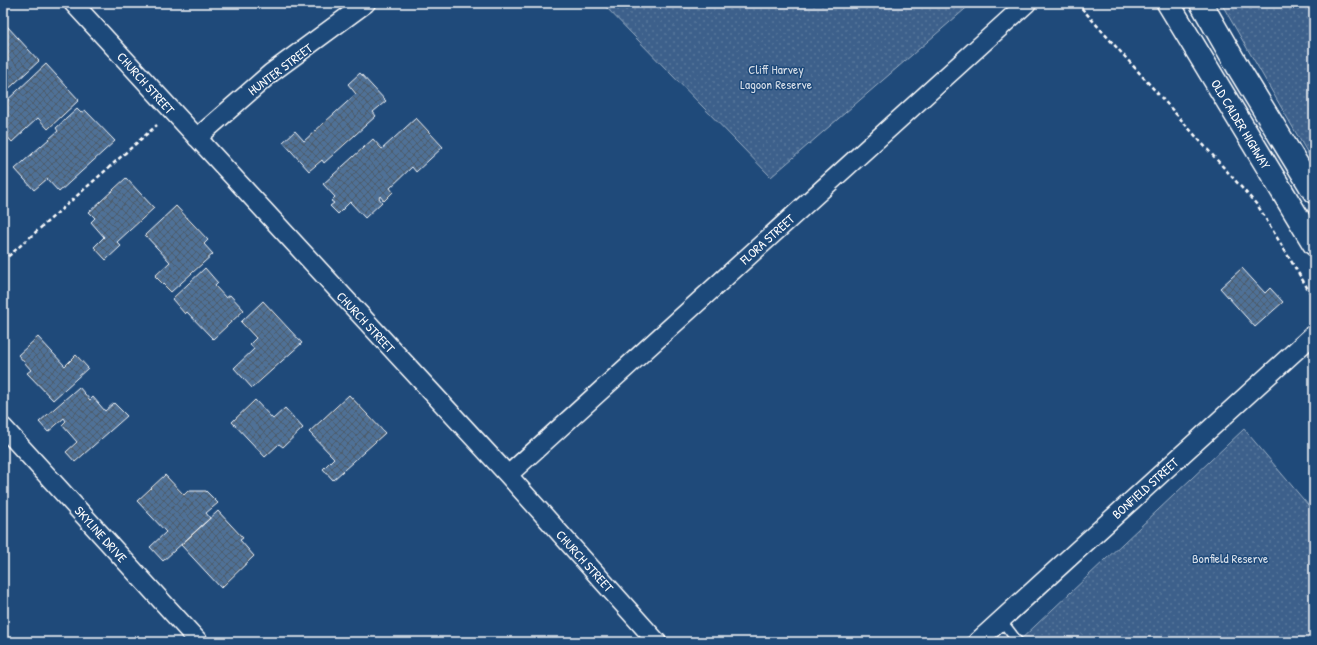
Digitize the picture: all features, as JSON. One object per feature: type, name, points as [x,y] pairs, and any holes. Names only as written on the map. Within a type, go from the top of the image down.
[{"type":"main road","name":"OLD CALDER HIGHWAY","points":[[1168,3],[1314,244]]},
{"type":"main road","name":"OLD CALDER HIGHWAY","points":[[1201,3],[1238,69],[1314,192]]},
{"type":"street","name":"CHURCH STREET","points":[[73,3],[508,475],[658,642]]},
{"type":"street","name":"HUNTER STREET","points":[[197,138],[271,73],[366,3]]},
{"type":"street","name":"FLORA STREET","points":[[508,475],[1027,3]]},
{"type":"street","name":"BONFIELD STREET","points":[[977,642],[1314,334]]},
{"type":"street","name":"SKYLINE DRIVE","points":[[3,427],[199,642]]},
{"type":"lane","points":[[1001,620],[1018,642]]},
{"type":"path","points":[[1077,3],[1258,206],[1314,298]]},
{"type":"path","points":[[3,261],[160,122]]},
{"type":"green space","name":"Cliff Harvey Lagoon Reserve","points":[[602,3],[972,3],[771,177]]},
{"type":"green space","points":[[1221,3],[1314,3],[1314,164]]},
{"type":"green space","name":"Bonfield Reserve","points":[[1244,429],[1314,512],[1314,642],[1018,642]]},
{"type":"building","points":[[7,26],[39,61],[3,94],[3,30]]},
{"type":"building","points":[[46,64],[79,100],[48,129],[38,118],[12,142],[3,132],[3,104]]},
{"type":"building","points":[[360,73],[386,101],[373,112],[376,116],[324,163],[322,160],[309,171],[283,142],[295,131],[304,141],[356,94],[348,84]]},
{"type":"building","points":[[77,109],[81,113],[85,110],[115,141],[59,192],[47,179],[34,190],[15,169],[58,131],[56,128]]},
{"type":"building","points":[[416,118],[443,147],[416,172],[412,167],[390,188],[393,192],[384,201],[380,196],[379,198],[382,202],[365,218],[350,202],[338,214],[330,206],[334,203],[331,201],[335,197],[323,184],[373,139],[382,149]]},
{"type":"building","points":[[126,178],[154,208],[117,242],[121,246],[106,260],[94,247],[104,237],[91,222],[95,218],[89,212]]},
{"type":"building","points":[[176,206],[208,240],[204,244],[213,254],[171,292],[155,276],[170,262],[145,235]]},
{"type":"building","points":[[205,268],[218,283],[215,286],[226,298],[230,295],[244,310],[213,339],[187,312],[185,314],[172,299]]},
{"type":"building","points":[[1242,268],[1265,293],[1270,288],[1283,302],[1255,327],[1220,288]]},
{"type":"building","points":[[263,301],[302,343],[252,388],[234,368],[254,349],[250,344],[256,338],[241,322]]},
{"type":"building","points":[[38,337],[65,366],[76,355],[88,368],[53,400],[27,373],[31,370],[18,355]]},
{"type":"building","points":[[79,387],[90,400],[93,397],[105,411],[114,403],[127,416],[75,462],[66,452],[77,442],[62,425],[66,421],[64,418],[48,432],[39,422]]},
{"type":"building","points":[[349,395],[385,433],[333,480],[323,469],[334,458],[309,432]]},
{"type":"building","points":[[255,400],[273,419],[285,408],[303,428],[283,447],[279,444],[265,457],[232,422]]},
{"type":"building","points":[[165,475],[184,495],[188,491],[206,491],[218,503],[206,513],[210,518],[163,561],[150,547],[166,532],[137,501]]},
{"type":"building","points":[[218,511],[243,538],[240,540],[254,556],[221,588],[181,545]]}]
